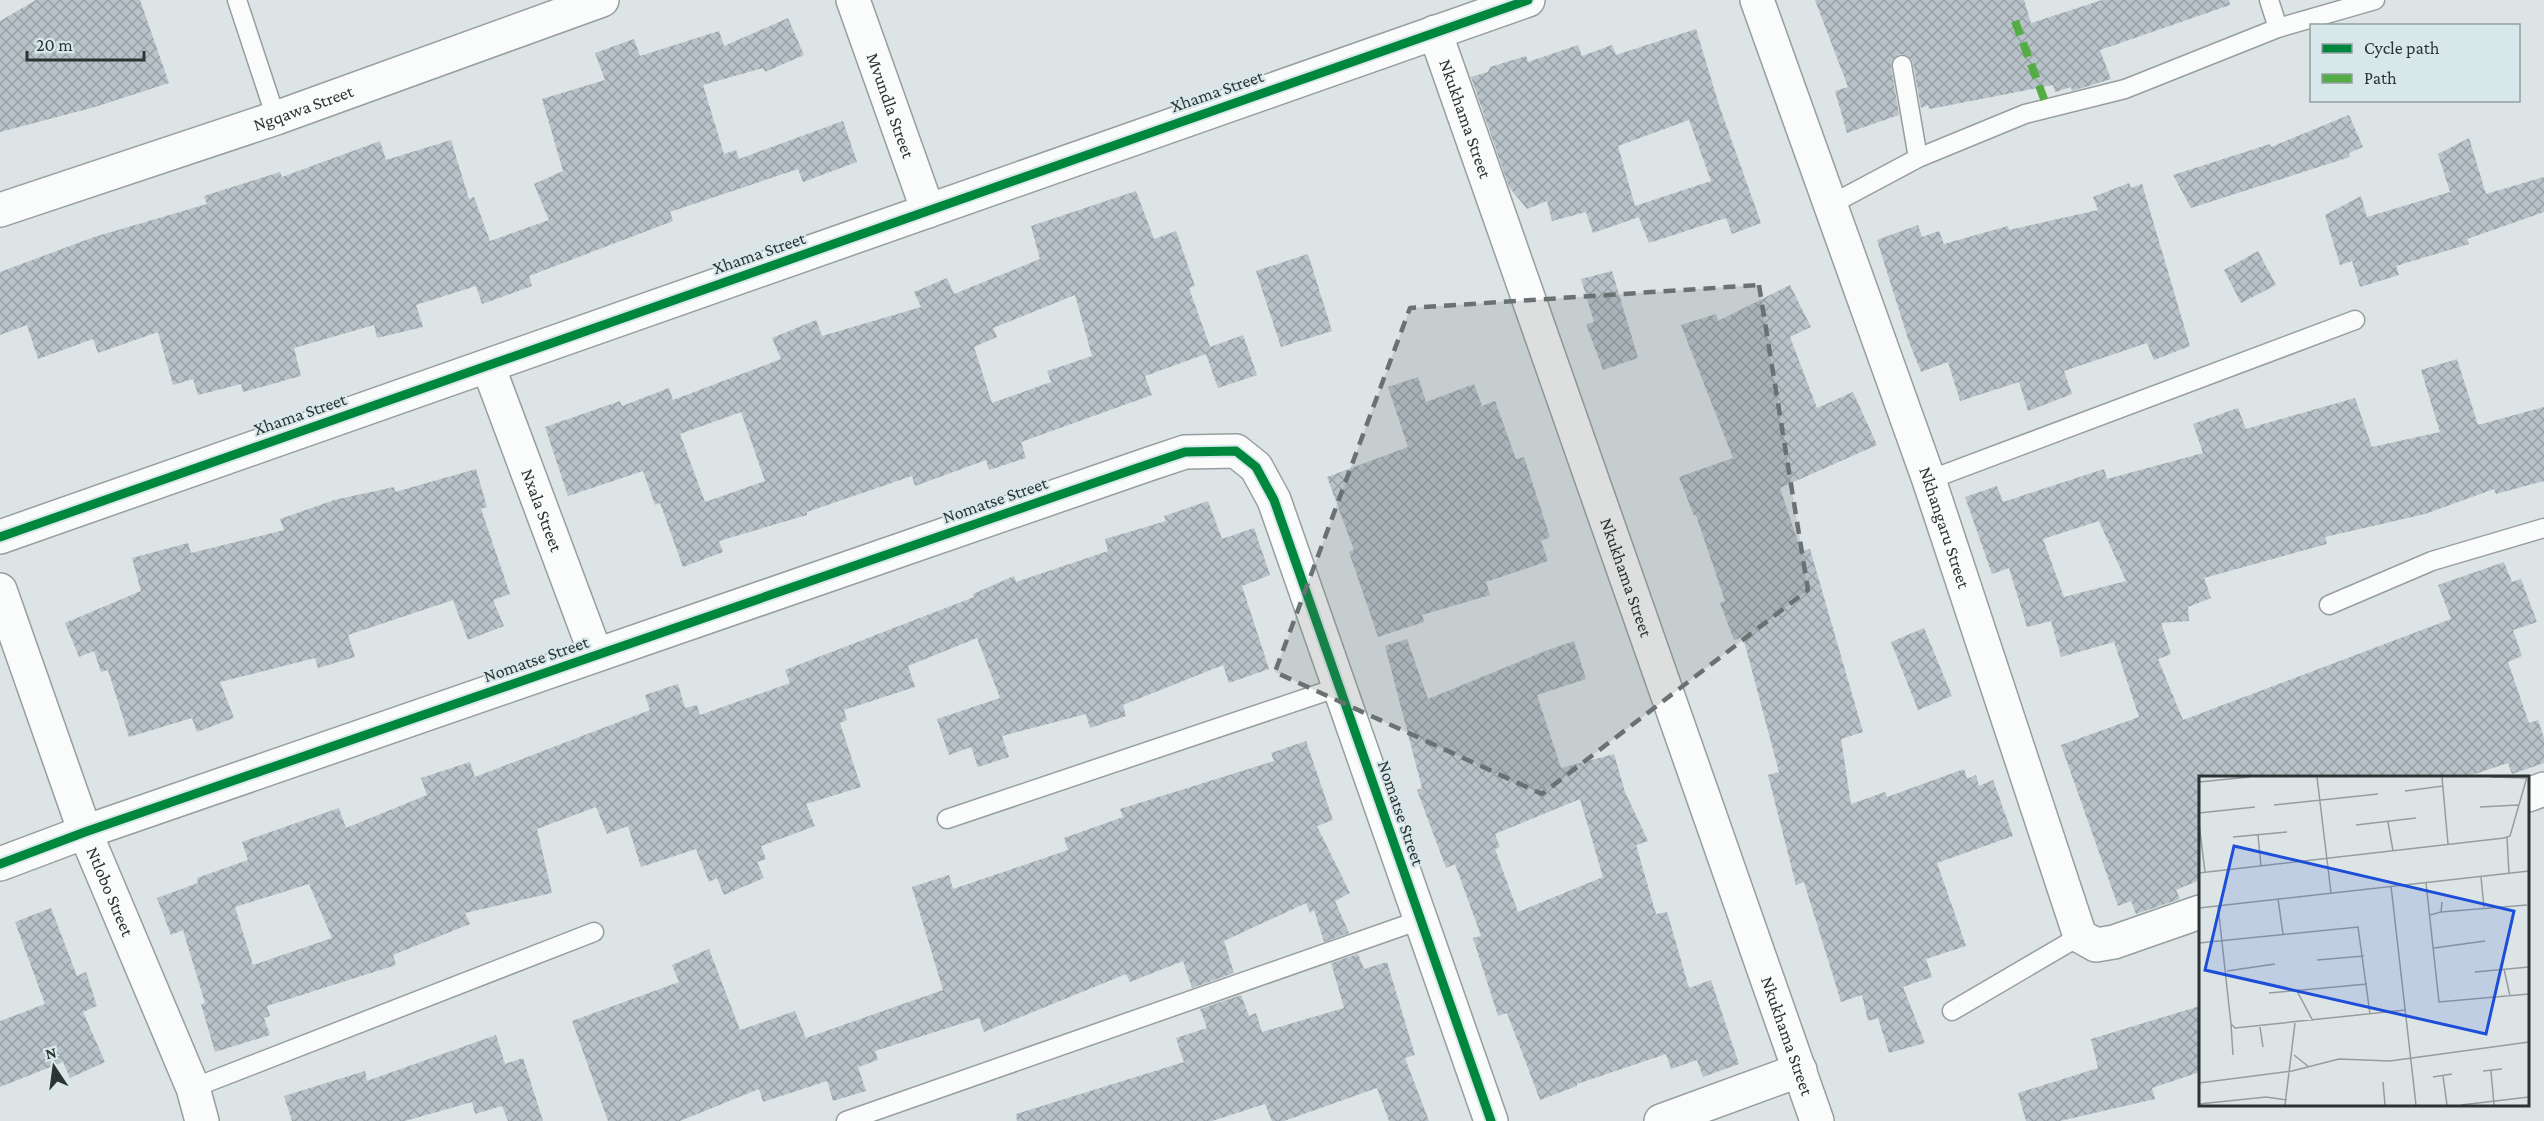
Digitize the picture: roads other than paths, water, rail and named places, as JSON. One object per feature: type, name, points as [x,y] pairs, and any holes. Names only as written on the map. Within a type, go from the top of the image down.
[{"type":"street","name":"Ngqawa Street","points":[[0,210],[276,118],[602,0]]},
{"type":"street","name":"Mvundla Street","points":[[853,0],[928,211]]},
{"type":"street","name":"Xhama Street","points":[[0,537],[1528,0]]},
{"type":"street","name":"Nkhangaru Street","points":[[1757,0],[1929,480],[2080,936]]},
{"type":"street","name":"Nkukhama Street","points":[[1435,32],[1817,1121]]},
{"type":"street","name":"Nxala Street","points":[[488,366],[596,656]]},
{"type":"street","name":"Nomatse Street","points":[[0,864],[85,832],[1140,467],[1185,452],[1213,449],[1236,451],[1256,466],[1274,500],[1491,1121]]},
{"type":"street","name":"Ntlobo Street","points":[[0,590],[85,832],[193,1088],[202,1121]]},
{"type":"street","points":[[2529,795],[2544,789]]},
{"type":"street","points":[[2080,936],[2096,945],[2115,942],[2199,912]]},
{"type":"street","points":[[1661,1121],[1800,1070]]},
{"type":"lane","points":[[237,0],[276,118]]},
{"type":"lane","points":[[2269,0],[2278,28]]},
{"type":"lane","points":[[1830,205],[1918,158],[2025,114],[2125,89],[2278,28],[2374,0]]},
{"type":"lane","points":[[1902,65],[1918,158]]},
{"type":"lane","points":[[1929,480],[2355,320]]},
{"type":"lane","points":[[2329,605],[2432,561],[2544,528]]},
{"type":"lane","points":[[947,819],[1339,687]]},
{"type":"lane","points":[[846,1121],[1420,920]]},
{"type":"lane","points":[[193,1088],[594,932]]},
{"type":"lane","points":[[1952,1011],[2080,936]]}]
